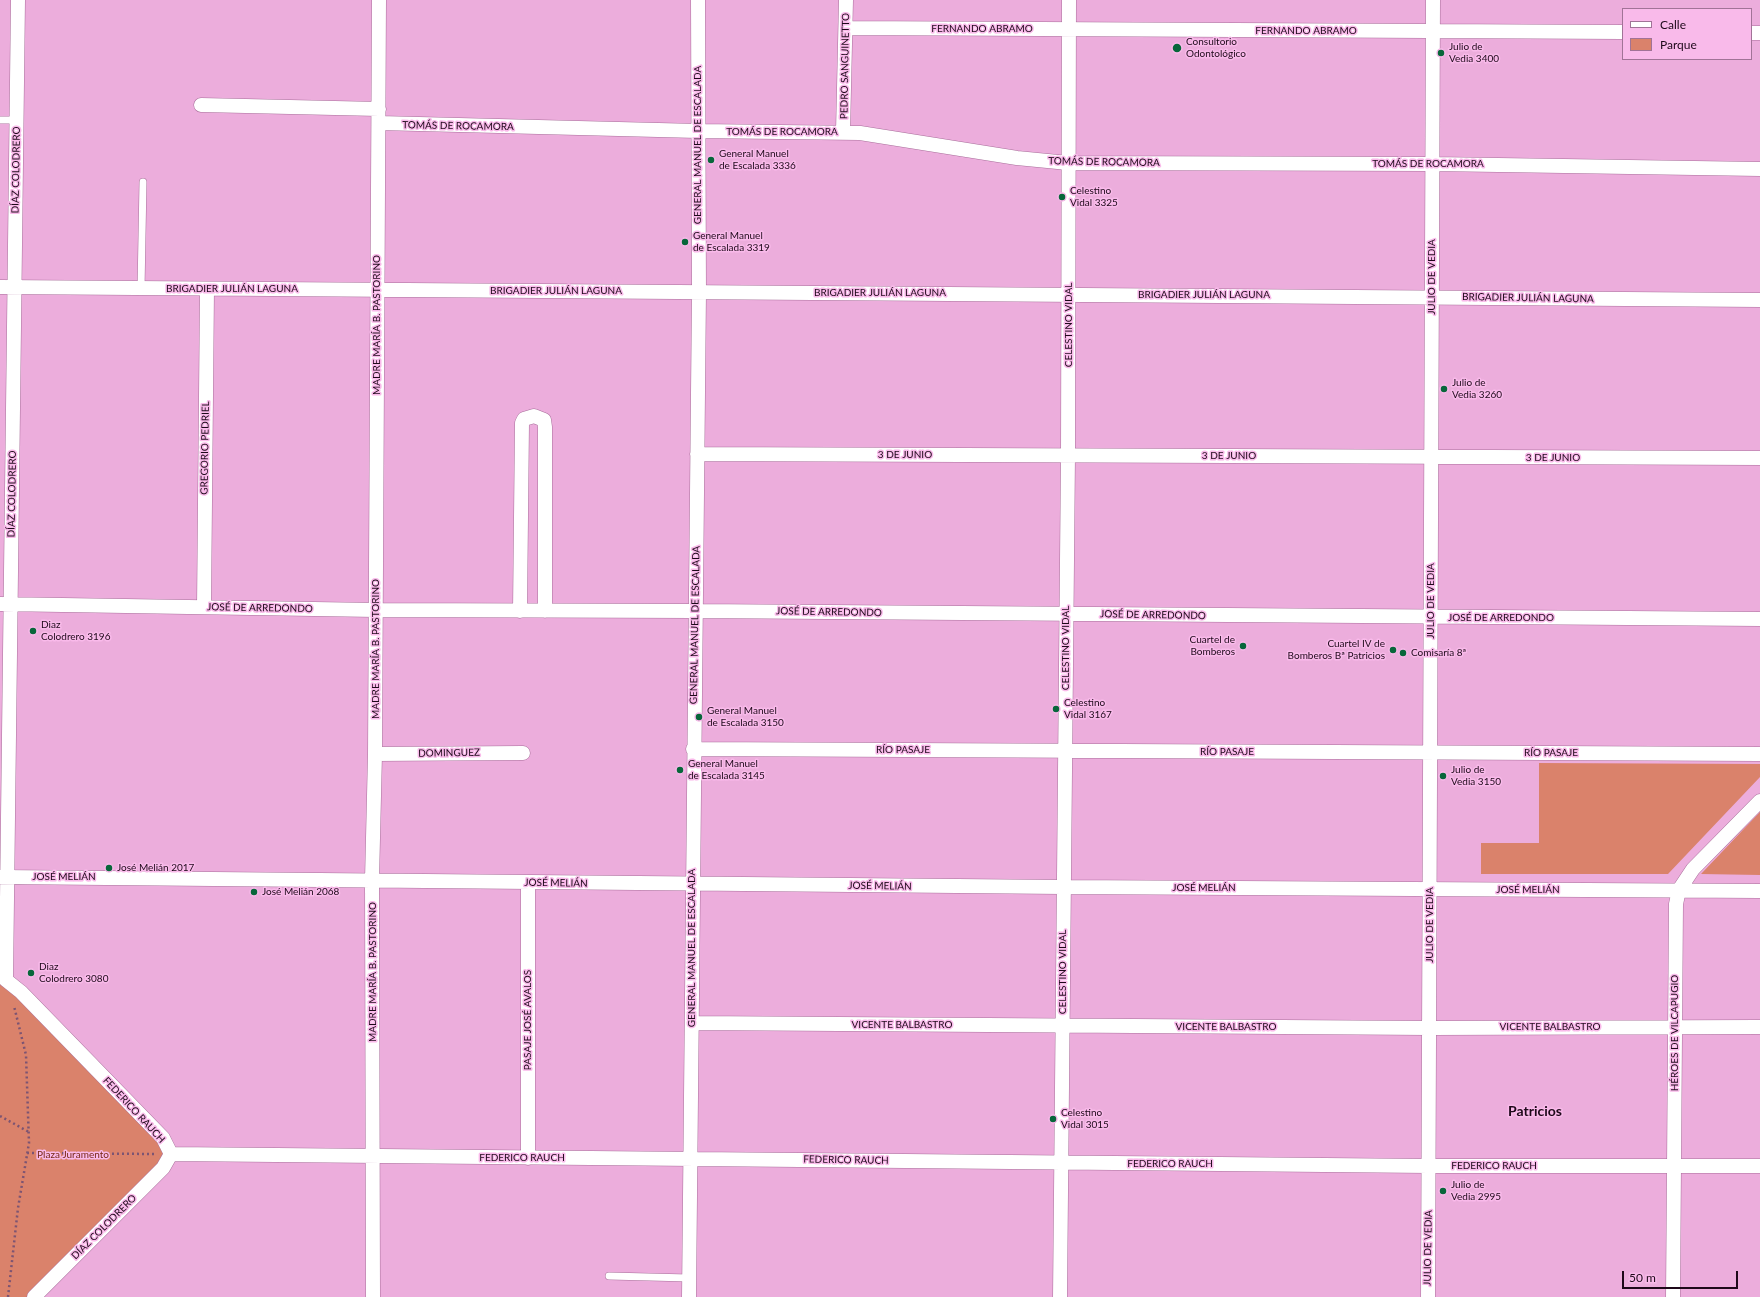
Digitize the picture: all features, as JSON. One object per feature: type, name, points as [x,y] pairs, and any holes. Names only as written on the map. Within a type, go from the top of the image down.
[{"type":"street","name":"DÍAZ COLODRERO","points":[[3,982],[6,478],[15,288],[18,0]]},
{"type":"street","name":"MADRE MARÍA B. PASTORINO","points":[[373,1297],[372,880],[375,754],[379,0]]},
{"type":"street","name":"GENERAL MANUEL DE ESCALADA","points":[[689,1297],[693,749],[699,292],[698,0]]},
{"type":"street","name":"PEDRO SANGUINETTO","points":[[844,132],[846,0]]},
{"type":"street","name":"CELESTINO VIDAL","points":[[1060,1297],[1063,887],[1066,751],[1070,0]]},
{"type":"street","name":"JULIO DE VEDIA","points":[[1428,1297],[1433,164],[1432,0]]},
{"type":"street","name":"FERNANDO ABRAMO","points":[[846,28],[1622,32]]},
{"type":"street","points":[[201,105],[379,109]]},
{"type":"street","name":"TOMÁS DE ROCAMORA","points":[[379,123],[698,131],[844,132],[860,133],[1025,159],[1068,163],[1433,164],[1760,169]]},
{"type":"street","name":"BRIGADIER JULIÁN LAGUNA","points":[[0,287],[207,290],[377,289],[1760,300]]},
{"type":"street","name":"GREGORIO PEDRIEL","points":[[204,607],[207,290]]},
{"type":"street","points":[[520,611],[522,422],[524,419],[534,416],[544,420],[545,427],[545,611]]},
{"type":"street","name":"3 DE JUNIO","points":[[697,454],[1760,458]]},
{"type":"street","name":"JOSÉ DE ARREDONDO","points":[[6,604],[376,610],[1760,619]]},
{"type":"street","name":"RÍO PASAJE","points":[[693,749],[1760,754]]},
{"type":"street","name":"DOMINGUEZ","points":[[375,754],[523,753]]},
{"type":"street","name":"HÉROES DE VILCAPUGIO","points":[[1673,1297],[1676,904],[1679,890],[1693,869],[1760,801]]},
{"type":"street","name":"JOSÉ MELIÁN","points":[[4,877],[1430,890],[1760,891]]},
{"type":"street","name":"PASAJE JOSÉ AVALOS","points":[[528,882],[528,1158]]},
{"type":"street","name":"FEDERICO RAUCH","points":[[3,982],[21,992],[163,1138],[171,1154],[1429,1166],[1760,1166]]},
{"type":"street","name":"VICENTE BALBASTRO","points":[[692,1023],[1429,1028],[1675,1026],[1760,1027]]},
{"type":"street","name":"DÍAZ COLODRERO","points":[[34,1297],[163,1168],[171,1154]]},
{"type":"lane","points":[[0,120],[17,120]]},
{"type":"lane","points":[[141,289],[143,182]]},
{"type":"lane","points":[[609,1276],[689,1278]]},
{"type":"path","points":[[8,1297],[18,1208],[29,1132],[26,1054],[14,1004]]},
{"type":"path","points":[[0,1116],[29,1132]]},
{"type":"path","points":[[27,1153],[171,1154]]},
{"type":"green space","points":[[1539,763],[1760,764],[1760,777],[1668,874],[1481,874],[1481,843],[1539,843]]},
{"type":"green space","points":[[1760,812],[1760,875],[1701,874]]},
{"type":"green space","name":"Plaza Juramento","points":[[6,980],[171,1154],[34,1297],[0,1297],[0,984]]},
{"type":"place","name":"Consultorio Odontológico","points":[[1177,48]]},
{"type":"place","name":"Julio de Vedia 3400","points":[[1441,53]]},
{"type":"place","name":"General Manuel de Escalada 3336","points":[[711,160]]},
{"type":"place","name":"Celestino Vidal 3325","points":[[1062,197]]},
{"type":"place","name":"General Manuel de Escalada 3319","points":[[685,242]]},
{"type":"place","name":"Julio de Vedia 3260","points":[[1444,389]]},
{"type":"place","name":"Diaz Colodrero 3196","points":[[33,631]]},
{"type":"place","name":"Cuartel de Bomberos","points":[[1243,646]]},
{"type":"place","name":"Cuartel IV de Bomberos Bª Patricios","points":[[1393,650]]},
{"type":"place","name":"Comisaría 8ª","points":[[1403,653]]},
{"type":"place","name":"Celestino Vidal 3167","points":[[1056,709]]},
{"type":"place","name":"General Manuel de Escalada 3150","points":[[699,717]]},
{"type":"place","name":"General Manuel de Escalada 3145","points":[[680,770]]},
{"type":"place","name":"Julio de Vedia 3150","points":[[1443,776]]},
{"type":"place","name":"José Melián 2017","points":[[109,868]]},
{"type":"place","name":"José Melián 2068","points":[[254,892]]},
{"type":"place","name":"Diaz Colodrero 3080","points":[[31,973]]},
{"type":"place","name":"Celestino Vidal 3015","points":[[1053,1119]]},
{"type":"place","name":"Julio de Vedia 2995","points":[[1443,1191]]},
{"type":"district","name":"Patricios","points":[[1535,1111]]}]
